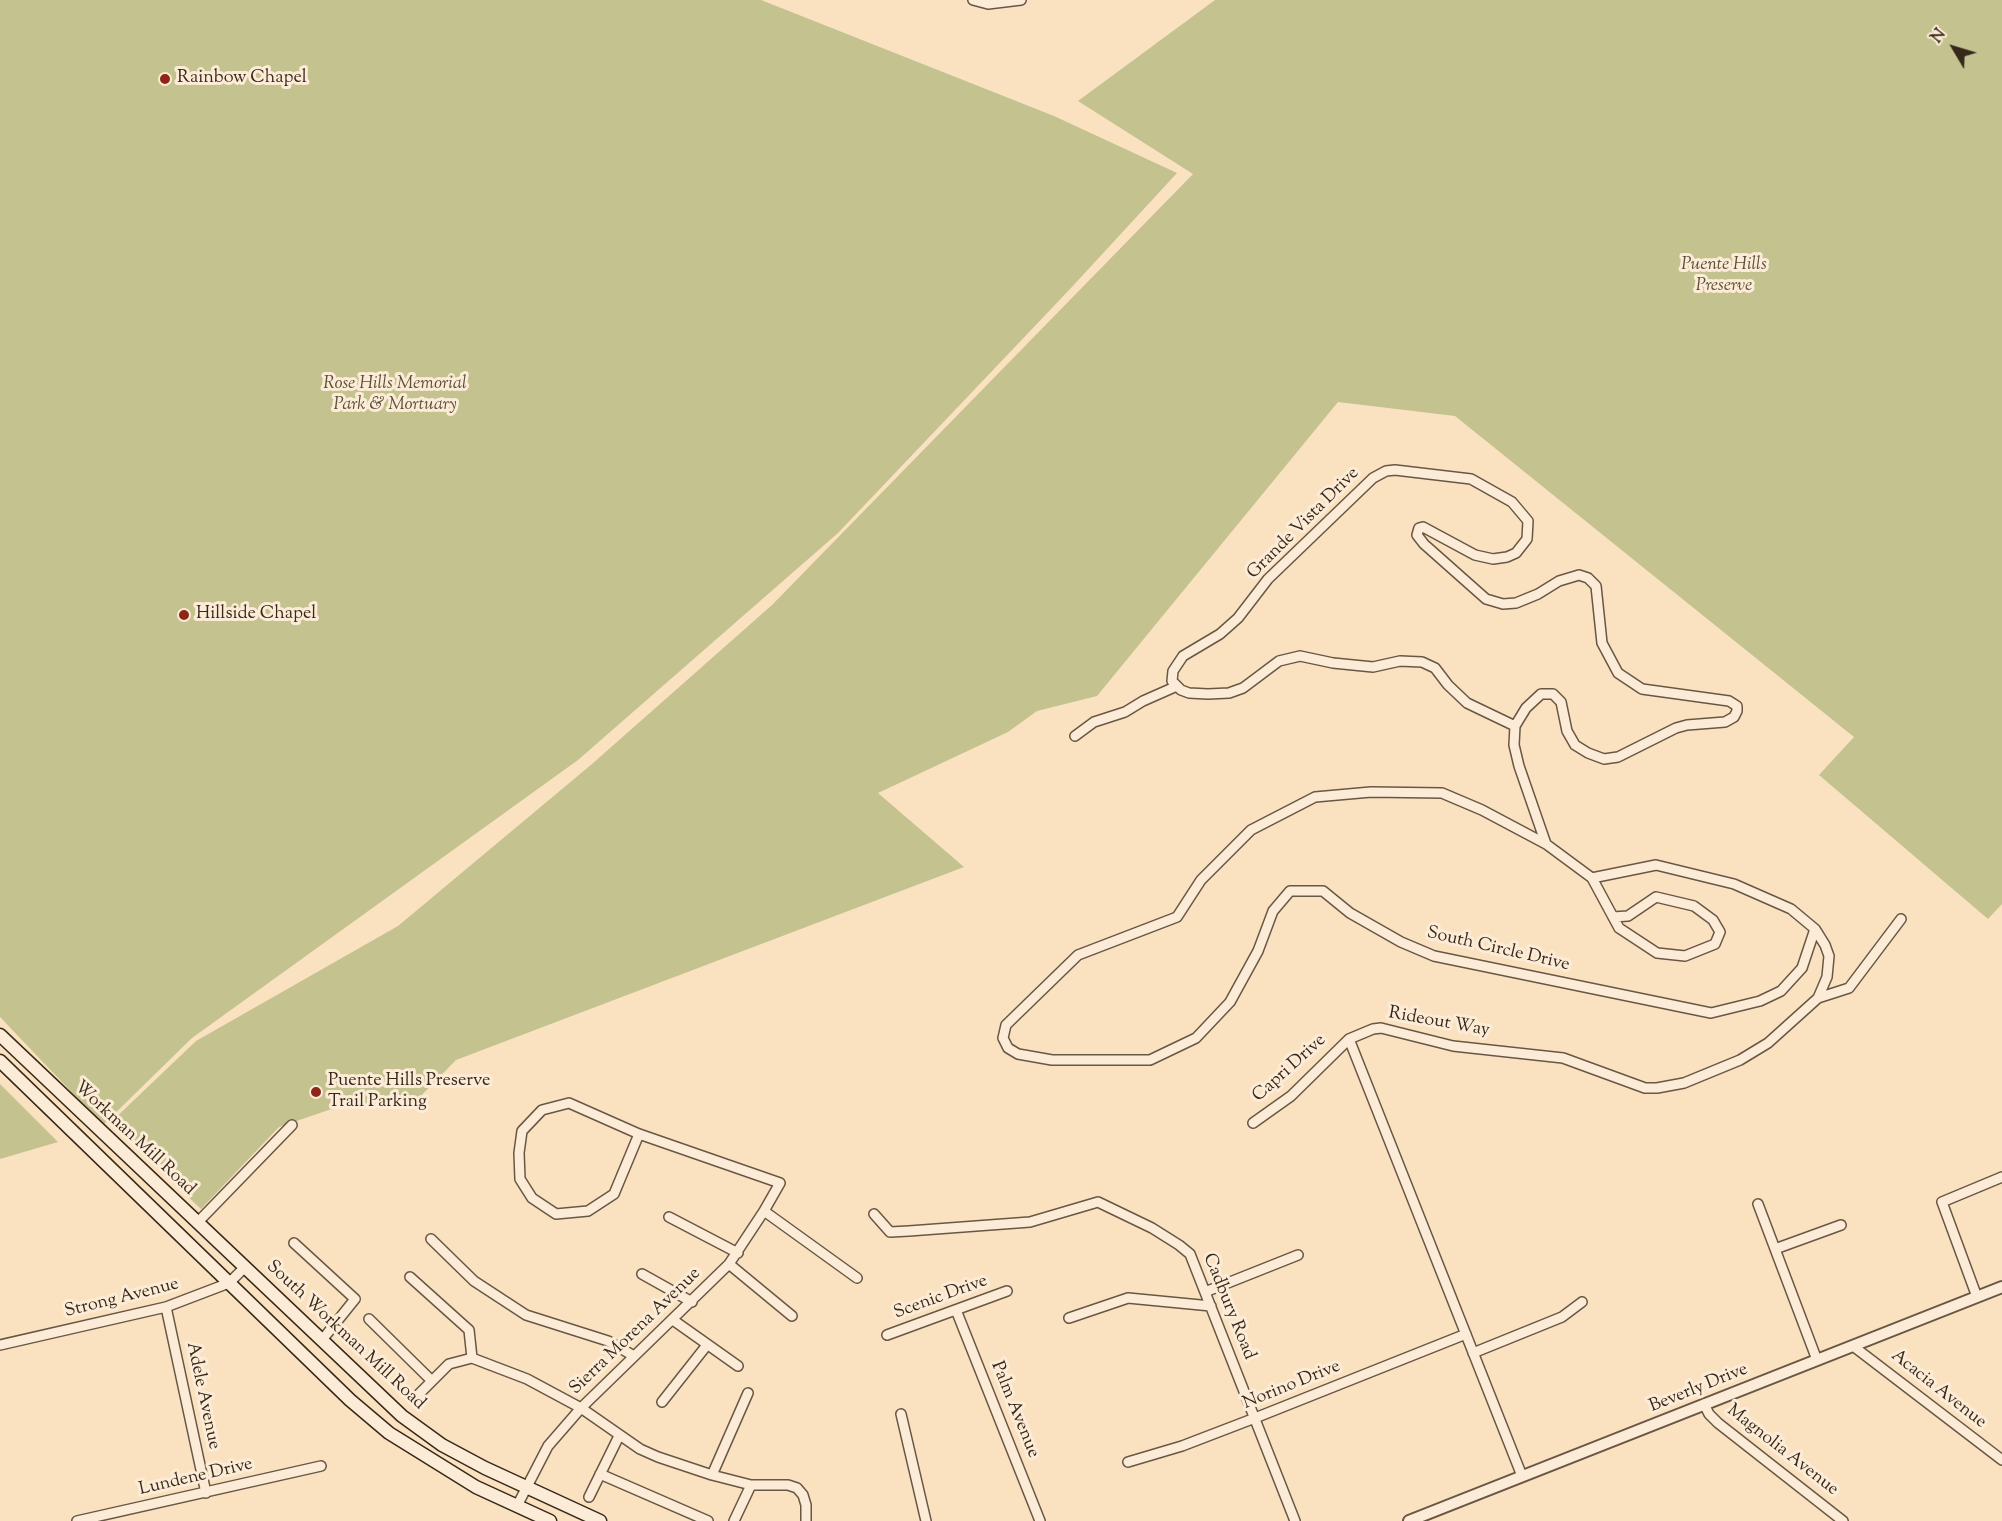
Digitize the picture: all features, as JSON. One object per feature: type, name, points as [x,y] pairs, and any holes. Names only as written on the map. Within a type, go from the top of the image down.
[{"type":"main road","name":"Workman Mill Road","points":[[0,1035],[245,1268]]},
{"type":"main road","name":"Workman Mill Road","points":[[0,1061],[229,1283]]},
{"type":"main road","name":"South Workman Mill Road","points":[[245,1268],[402,1416],[442,1445],[476,1464],[600,1521]]},
{"type":"main road","points":[[229,1283],[350,1400],[389,1433],[476,1487],[550,1521]]},
{"type":"street","points":[[973,0],[988,4],[1021,0]]},
{"type":"street","name":"Grande Vista Drive","points":[[1177,686],[1172,681],[1173,671],[1183,656],[1220,634],[1238,618],[1268,579],[1373,478],[1386,471],[1395,470],[1471,479],[1512,502],[1528,522],[1527,539],[1516,553],[1507,558],[1493,559],[1475,555],[1432,530],[1419,528],[1417,534],[1424,544],[1486,599],[1516,603],[1538,594],[1559,581],[1579,574],[1588,578],[1596,586],[1602,643],[1618,673],[1642,689],[1729,701],[1737,706],[1734,717],[1725,722],[1676,728],[1618,757],[1604,759],[1575,745],[1566,731],[1561,702],[1553,694],[1541,694],[1526,708],[1515,726]]},
{"type":"street","points":[[1075,736],[1094,722],[1125,712],[1177,686],[1189,693],[1229,693],[1243,688],[1279,661],[1300,656],[1333,663],[1373,667],[1400,661],[1422,662],[1435,668],[1448,685],[1467,703],[1515,726],[1514,745],[1519,766],[1546,844],[1592,878],[1613,917],[1619,928],[1657,953],[1685,956],[1715,944],[1719,932],[1713,920],[1694,906],[1656,897],[1628,916],[1613,917]]},
{"type":"street","name":"South Circle Drive","points":[[1546,844],[1482,810],[1442,793],[1371,792],[1315,797],[1251,830],[1202,880],[1177,917],[1078,955],[1006,1025],[1003,1038],[1008,1048],[1018,1054],[1052,1060],[1150,1060],[1196,1038],[1230,1002],[1258,951],[1273,911],[1290,891],[1323,891],[1350,913],[1401,942],[1434,956],[1711,1013],[1760,1001],[1781,991],[1802,968],[1815,929]]},
{"type":"street","points":[[1592,878],[1656,866],[1734,884],[1791,909],[1815,929],[1829,956],[1827,977],[1818,998]]},
{"type":"street","points":[[1818,998],[1850,988],[1901,918]]},
{"type":"street","name":"Rideout Way","points":[[1349,1039],[1365,1031],[1381,1028],[1453,1046],[1563,1058],[1645,1088],[1657,1088],[1683,1083],[1755,1053],[1818,998]]},
{"type":"street","points":[[1349,1039],[1522,1476]]},
{"type":"street","name":"Capri Drive","points":[[1253,1124],[1291,1096],[1349,1039]]},
{"type":"street","points":[[569,1103],[639,1134],[614,1194],[588,1211],[555,1214],[532,1198],[520,1179],[519,1153],[522,1131],[542,1110],[569,1103]]},
{"type":"street","points":[[197,1223],[292,1125]]},
{"type":"street","name":"Sierra Morena Avenue","points":[[517,1506],[548,1446],[581,1408],[729,1264],[764,1212],[780,1183],[639,1134]]},
{"type":"street","points":[[1977,1297],[1942,1202],[2002,1177]]},
{"type":"street","name":"Cadbury Road","points":[[874,1214],[890,1232],[1030,1222],[1098,1202],[1152,1228],[1190,1254],[1295,1521]]},
{"type":"street","points":[[1758,1204],[1817,1360]]},
{"type":"street","points":[[764,1212],[857,1278]]},
{"type":"street","points":[[669,1217],[738,1253]]},
{"type":"street","points":[[1775,1249],[1841,1224]]},
{"type":"street","points":[[431,1239],[474,1281],[526,1315],[608,1341],[634,1356]]},
{"type":"street","points":[[294,1243],[355,1299],[321,1340]]},
{"type":"street","points":[[1205,1292],[1298,1255]]},
{"type":"street","points":[[729,1264],[792,1316]]},
{"type":"street","name":"Strong Avenue","points":[[0,1345],[166,1307],[229,1283],[245,1268]]},
{"type":"street","points":[[642,1274],[692,1302]]},
{"type":"street","points":[[410,1277],[469,1330],[472,1359]]},
{"type":"street","name":"Beverly Drive","points":[[1408,1521],[2002,1287]]},
{"type":"street","name":"Scenic Drive","points":[[887,1335],[1007,1291]]},
{"type":"street","points":[[1069,1318],[1128,1298],[1211,1306]]},
{"type":"street","points":[[1473,1353],[1562,1317],[1582,1302]]},
{"type":"street","name":"Adele Avenue","points":[[166,1307],[206,1493]]},
{"type":"street","name":"Palm Avenue","points":[[956,1310],[1040,1521]]},
{"type":"street","points":[[369,1318],[431,1380]]},
{"type":"street","points":[[673,1320],[738,1366]]},
{"type":"street","name":"Norino Drive","points":[[1128,1462],[1182,1446],[1466,1334]]},
{"type":"street","points":[[662,1402],[707,1345]]},
{"type":"street","name":"Acacia Avenue","points":[[1853,1346],[2002,1461]]},
{"type":"street","points":[[418,1395],[449,1364],[472,1359],[527,1379],[581,1408],[619,1436],[658,1457],[751,1485],[788,1485],[797,1488],[803,1494],[806,1521]]},
{"type":"street","points":[[712,1475],[748,1393]]},
{"type":"street","name":"Magnolia Avenue","points":[[1704,1404],[1709,1414],[1718,1423],[1843,1521]]},
{"type":"street","points":[[901,1414],[926,1521]]},
{"type":"street","points":[[589,1497],[619,1436]]},
{"type":"street","name":"Lundene Drive","points":[[77,1521],[321,1466]]},
{"type":"street","points":[[600,1474],[708,1521]]},
{"type":"street","points":[[734,1521],[751,1485]]},
{"type":"green space","name":"Rose Hills Memorial Park & Mortuary","points":[[0,0],[761,0],[1054,116],[1177,173],[838,533],[578,760],[192,1038],[103,1125],[0,1017]]},
{"type":"green space","name":"Puente Hills Preserve","points":[[1215,0],[2002,0],[2002,904],[1988,919],[1819,775],[1854,737],[1455,416],[1338,402],[1097,696],[1037,711],[1008,732],[878,793],[964,867],[456,1060],[410,1107],[349,1103],[279,1127],[201,1209],[110,1123],[196,1041],[398,926],[592,764],[772,605],[1193,174],[1078,101]]},
{"type":"green space","points":[[0,1084],[58,1142],[0,1159]]},
{"type":"place","name":"Rainbow Chapel","points":[[165,79]]},
{"type":"place","name":"Hillside Chapel","points":[[184,615]]},
{"type":"place","name":"Puente Hills Preserve Trail Parking","points":[[316,1092]]}]
